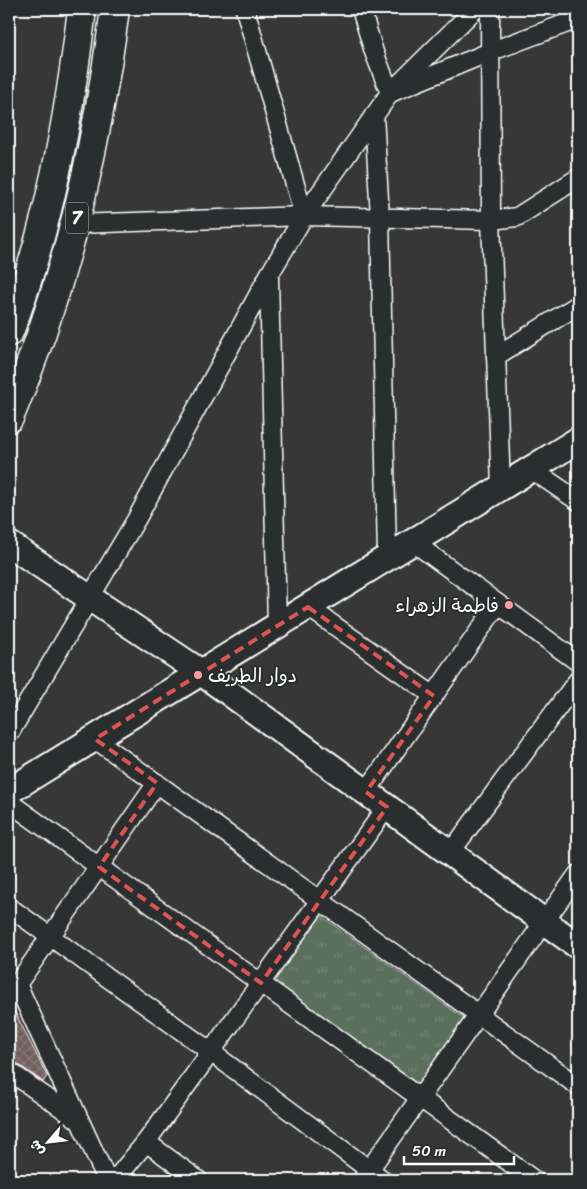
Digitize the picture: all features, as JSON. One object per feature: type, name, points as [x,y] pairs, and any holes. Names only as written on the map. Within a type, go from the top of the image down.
[{"type":"highway","name":"7","points":[[9,332],[24,291],[51,202],[77,51],[82,9]]},
{"type":"highway","name":"7","points":[[9,418],[52,305],[76,224],[106,76],[115,9]]},
{"type":"street","points":[[245,9],[304,216]]},
{"type":"street","points":[[362,9],[374,52],[390,93]]},
{"type":"street","points":[[9,734],[91,599],[136,520],[269,276],[304,216],[390,93],[475,9]]},
{"type":"street","points":[[490,9],[492,51],[491,220],[501,488]]},
{"type":"street","points":[[390,93],[492,51],[578,19]]},
{"type":"street","points":[[374,116],[380,218],[387,558]]},
{"type":"street","points":[[76,224],[304,216],[491,220],[517,218],[578,178]]},
{"type":"street","points":[[269,276],[277,626]]},
{"type":"street","points":[[496,356],[578,305]]},
{"type":"street","points":[[9,791],[578,440]]},
{"type":"street","points":[[531,469],[578,501]]},
{"type":"street","points":[[413,542],[578,662]]},
{"type":"street","points":[[9,544],[202,673],[578,946]]},
{"type":"street","points":[[366,792],[498,604]]},
{"type":"street","points":[[308,607],[434,696]]},
{"type":"street","points":[[450,853],[578,680]]},
{"type":"street","points":[[95,739],[479,1013],[578,1086]]},
{"type":"street","points":[[107,1180],[80,1122],[13,990],[157,783]]},
{"type":"street","points":[[9,802],[534,1180]]},
{"type":"street","points":[[115,1180],[146,1142],[387,807]]},
{"type":"street","points":[[9,907],[51,935],[211,1052],[372,1177],[420,1098],[578,874]]},
{"type":"street","points":[[9,1071],[80,1122]]},
{"type":"street","points":[[146,1142],[198,1180]]},
{"type":"highlighted area","points":[[308,607],[434,696],[366,792],[387,807],[261,983],[99,867],[157,783],[95,739]]},
{"type":"green space","points":[[321,916],[465,1019],[417,1086],[273,983]]},
{"type":"building","points":[[12,1006],[47,1076],[43,1082],[15,1062],[9,1061],[9,1007]]},
{"type":"place","name":"فاطمة الزهراء","points":[[509,605]]},
{"type":"place","name":"دوار الطريف","points":[[198,675]]}]
